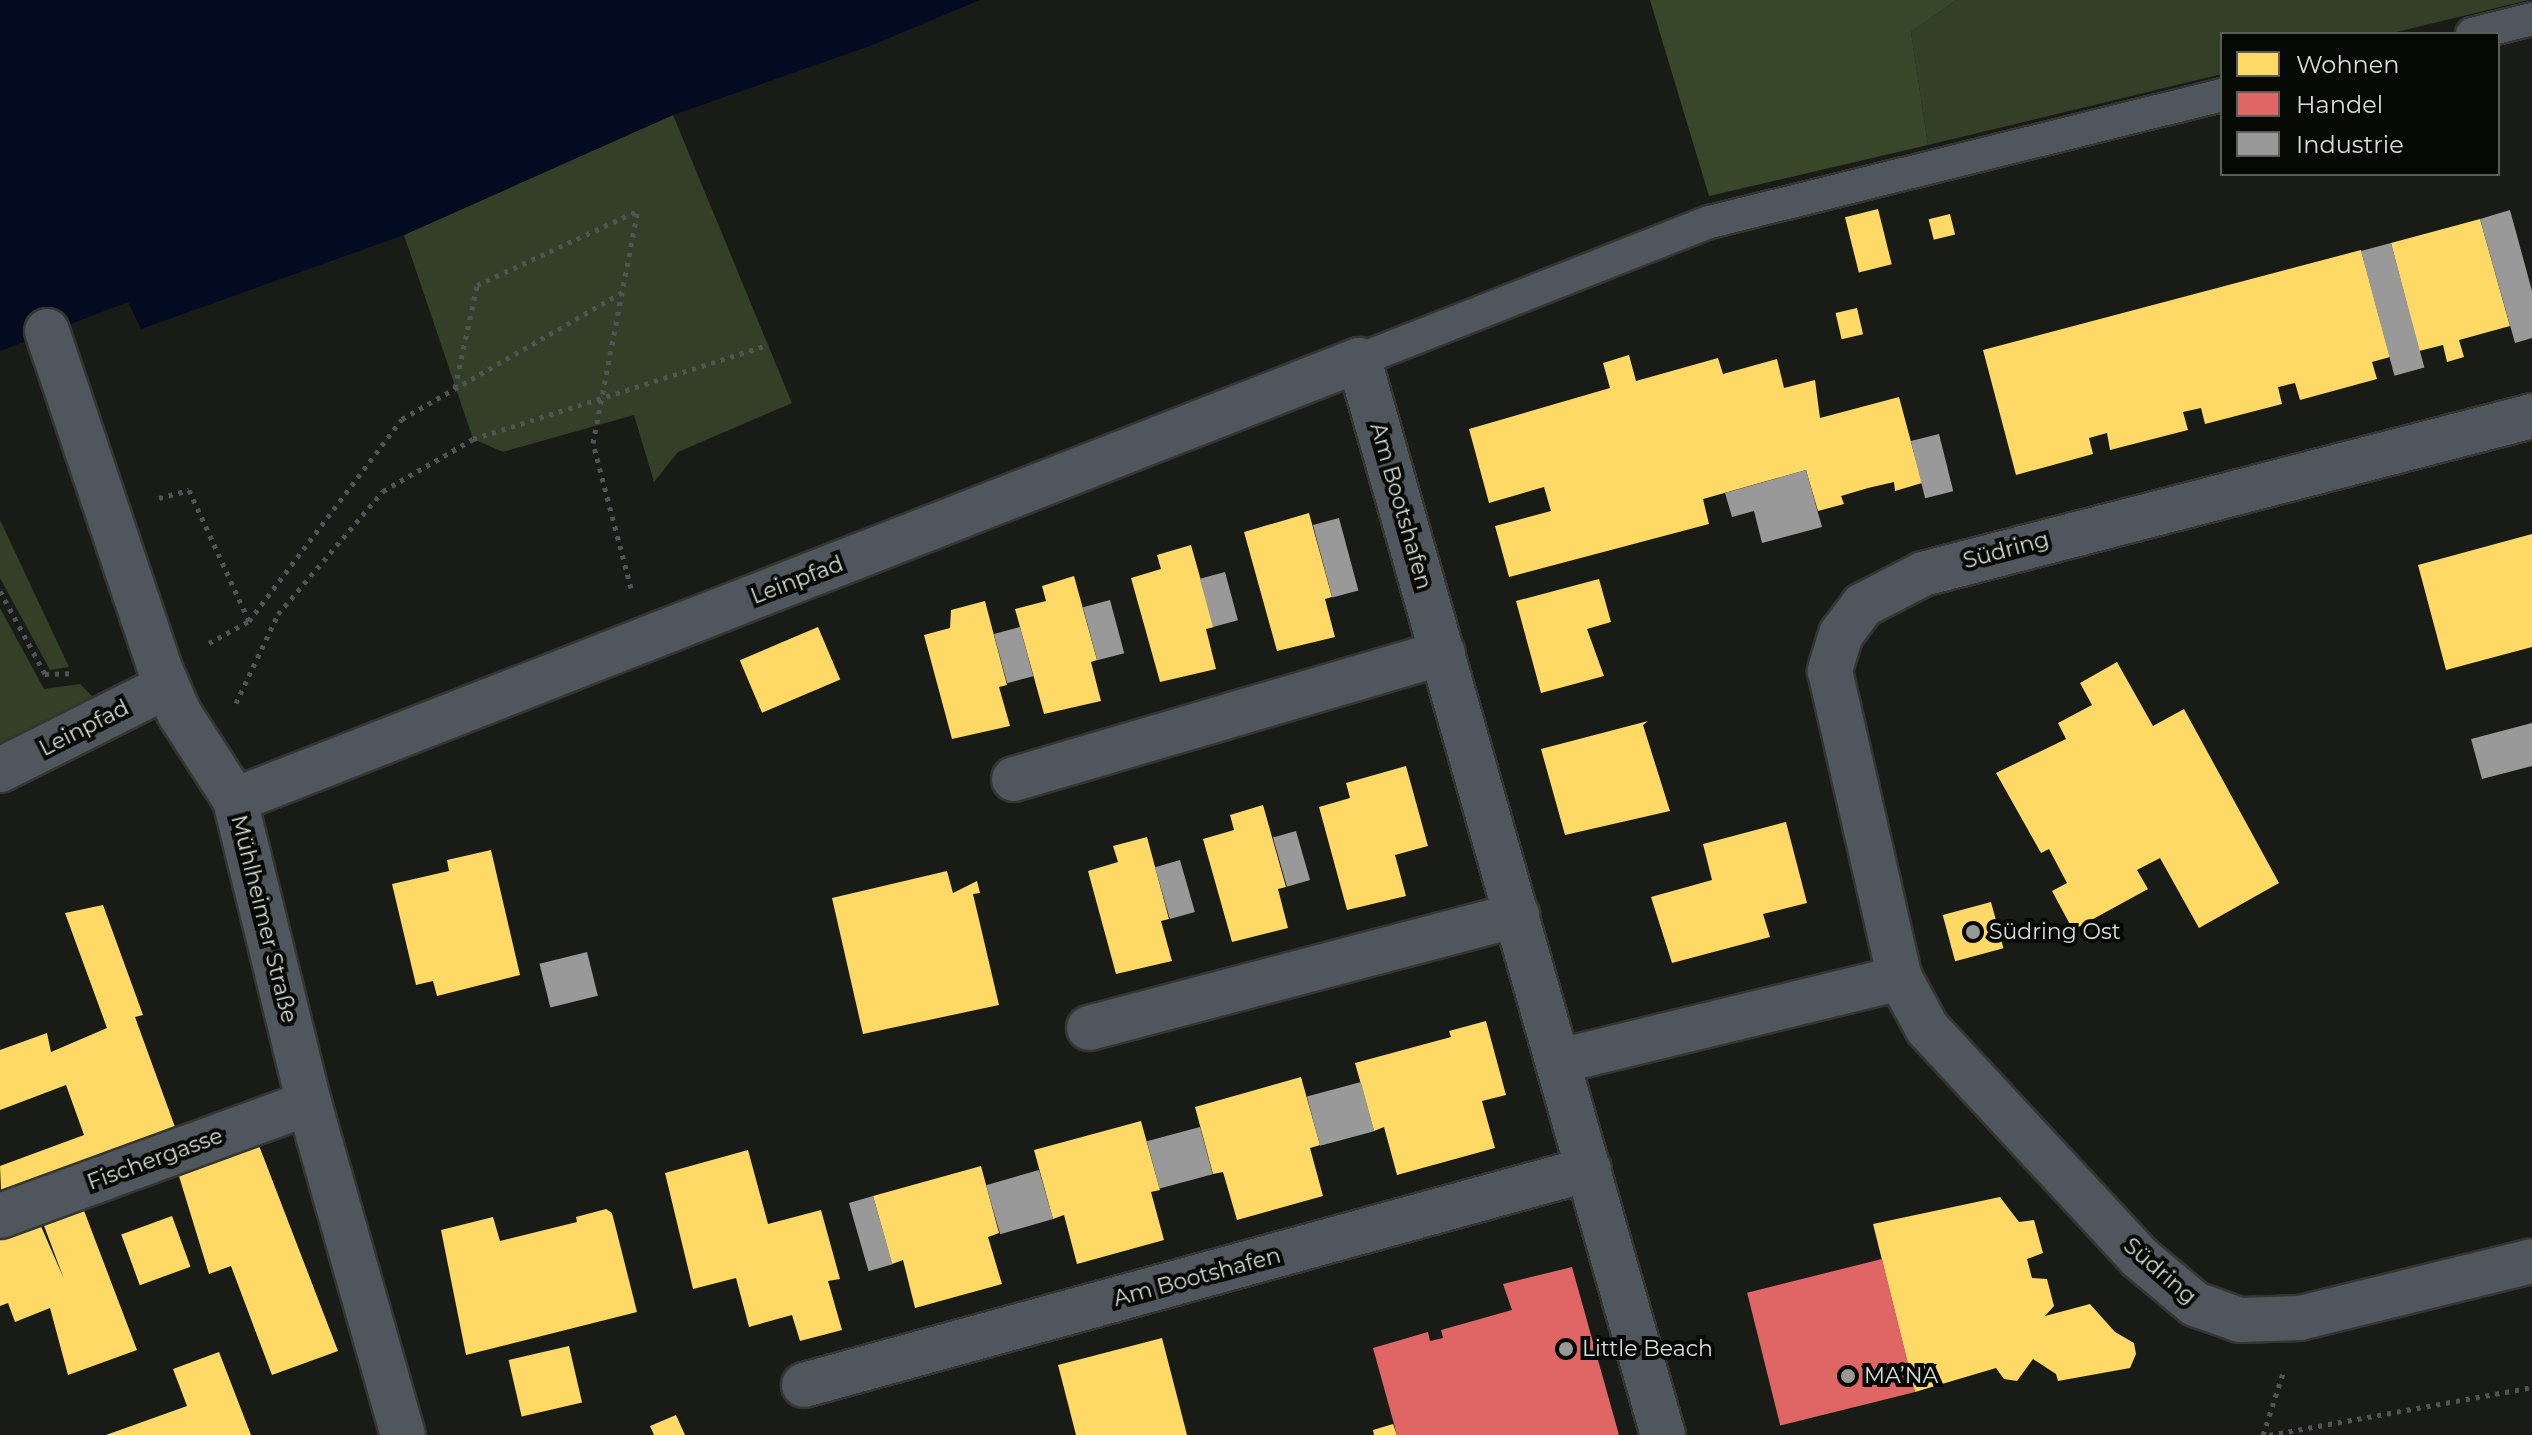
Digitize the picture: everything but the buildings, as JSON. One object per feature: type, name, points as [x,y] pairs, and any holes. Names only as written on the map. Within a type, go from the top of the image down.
[{"type":"street","name":"Mühlheimer Straße","points":[[47,331],[164,678],[235,800],[309,1103],[403,1435]]},
{"type":"street","name":"Leinpfad","points":[[235,800],[1359,360]]},
{"type":"street","name":"Am Bootshafen","points":[[1359,360],[1560,1061],[1663,1435]]},
{"type":"street","name":"Südring","points":[[2532,416],[1993,552],[1923,574],[1863,605],[1841,634],[1830,671],[1900,978],[1927,1028],[2140,1258],[2195,1304],[2240,1320],[2300,1318],[2532,1261]]},
{"type":"street","points":[[1014,779],[1443,653]]},
{"type":"street","name":"Leinpfad","points":[[0,770],[164,678]]},
{"type":"street","points":[[1089,1028],[1517,915]]},
{"type":"street","points":[[1560,1061],[1900,978]]},
{"type":"street","name":"Fischergasse","points":[[0,1216],[309,1103]]},
{"type":"street","name":"Am Bootshafen","points":[[804,1385],[1589,1169]]},
{"type":"lane","points":[[2480,32],[2532,19]]},
{"type":"lane","points":[[1359,360],[1710,222],[2220,95]]},
{"type":"path","points":[[455,388],[477,285],[638,210],[625,291],[593,443],[645,640]]},
{"type":"path","points":[[164,678],[249,621],[402,419],[625,291]]},
{"type":"path","points":[[211,759],[278,614],[383,491],[473,439],[768,345]]},
{"type":"path","points":[[108,511],[189,490],[249,621]]},
{"type":"path","points":[[0,591],[45,674],[74,673]]},
{"type":"path","points":[[2300,1318],[2266,1435],[2532,1387]]},
{"type":"green space","points":[[1650,0],[1956,0],[1911,32],[1928,145],[1709,196]]},
{"type":"green space","points":[[1956,0],[2529,0],[2396,32],[2220,32],[2220,74],[1928,145],[1911,32]]},
{"type":"green space","points":[[673,115],[792,403],[678,452],[654,482],[634,415],[503,452],[473,439],[404,235]]},
{"type":"green space","points":[[0,520],[69,667],[50,670],[0,578]]},
{"type":"green space","points":[[0,608],[44,689],[80,684],[100,704],[0,754]]},
{"type":"water","points":[[0,0],[980,0],[870,46],[673,115],[404,235],[141,329],[128,302],[0,351]]},
{"type":"place","name":"Südring Ost","points":[[1973,932]]},
{"type":"place","name":"Little Beach","points":[[1566,1349]]},
{"type":"place","name":"MA’NA","points":[[1848,1376]]}]
